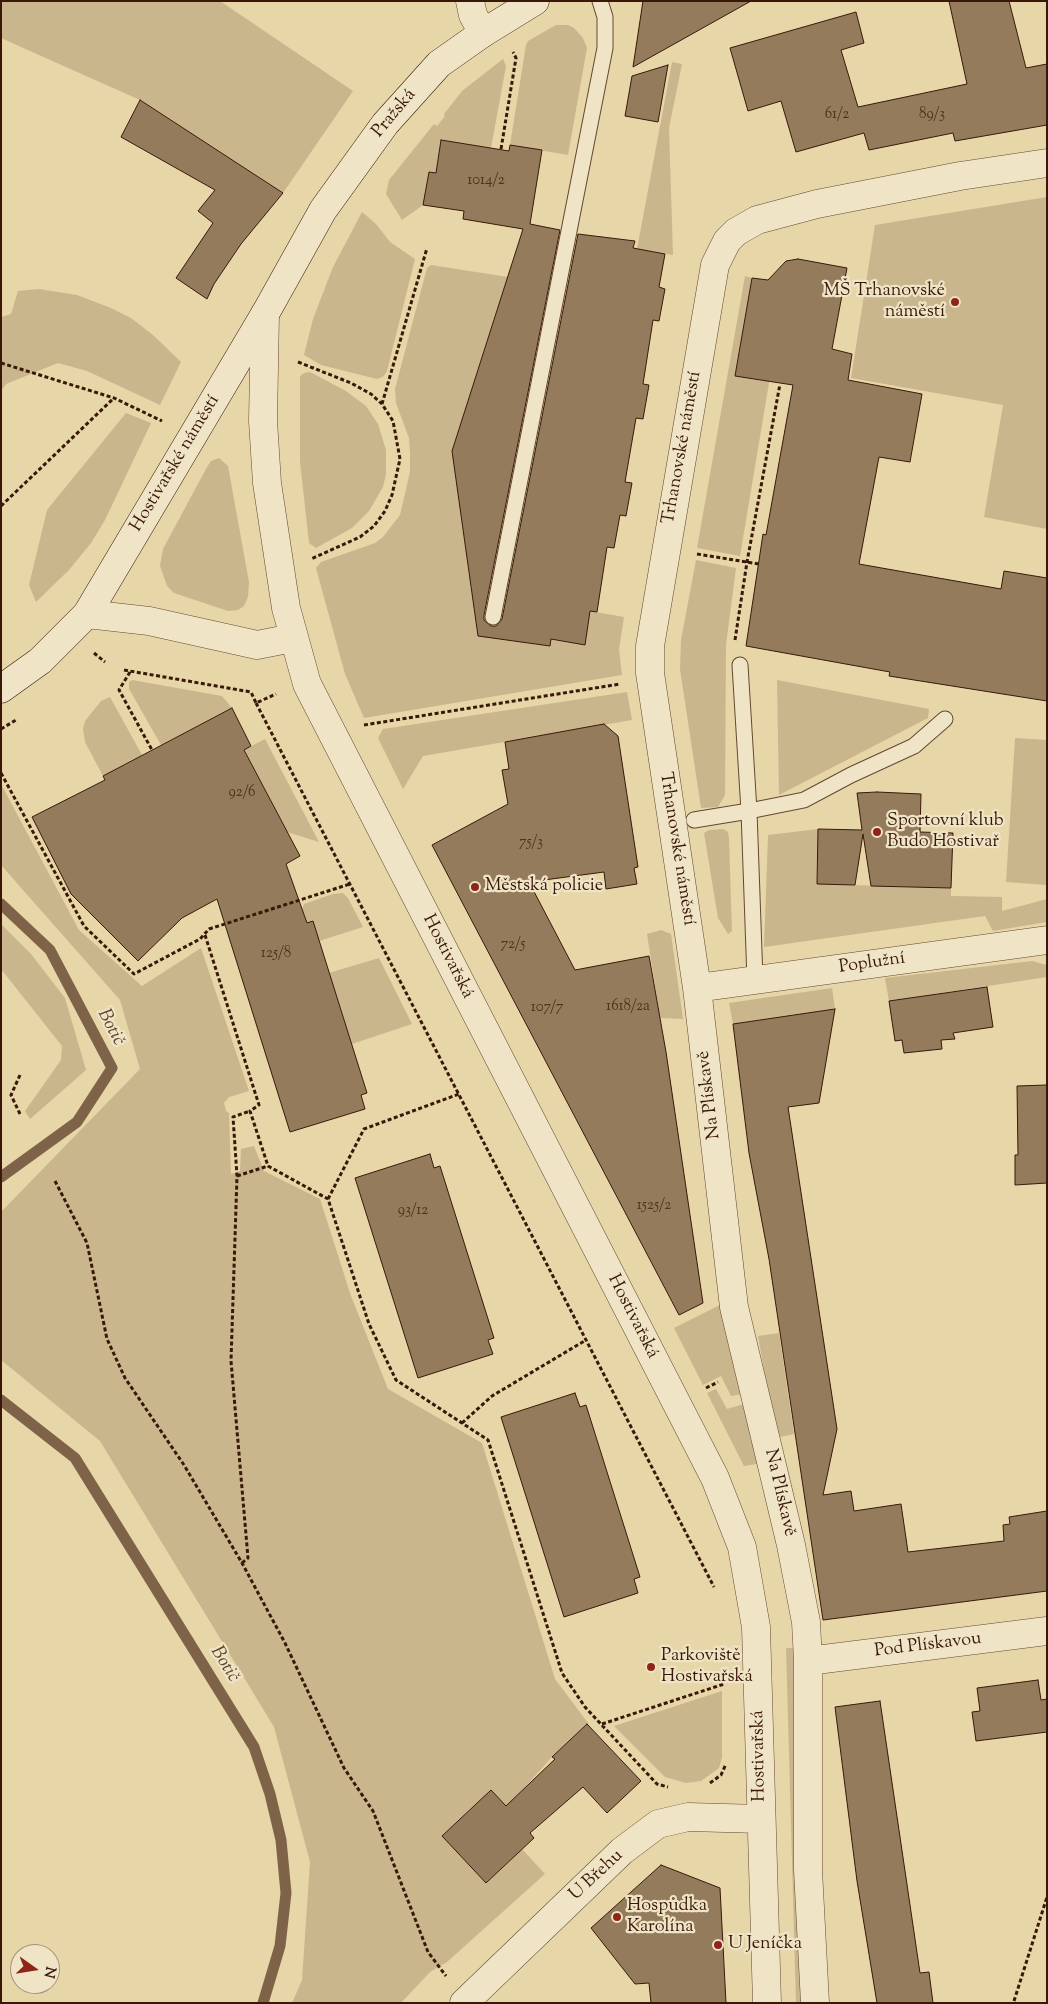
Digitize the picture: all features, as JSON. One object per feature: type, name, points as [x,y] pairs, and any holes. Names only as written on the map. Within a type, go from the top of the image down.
[{"type":"street","points":[[470,1],[473,15],[483,33]]},
{"type":"street","name":"Pražská","points":[[323,210],[384,124],[439,64],[483,33],[535,1]]},
{"type":"street","name":"Trhanovské náměstí","points":[[697,988],[671,822],[650,660],[659,586],[718,257],[727,240],[736,232],[757,220],[960,176],[1047,163]]},
{"type":"street","name":"Hostivařské náměstí","points":[[1,689],[40,661],[87,614],[265,314],[323,210]]},
{"type":"street","name":"Hostivařské náměstí","points":[[265,314],[264,447],[272,521],[293,638],[295,687]]},
{"type":"street","points":[[87,614],[149,621],[257,645],[293,638]]},
{"type":"street","name":"Hostivařská","points":[[295,687],[676,1404],[719,1487],[742,1547],[751,1588],[756,1627],[767,2003]]},
{"type":"street","name":"Poplužní","points":[[697,988],[1047,940]]},
{"type":"street","name":"Na Plískavě","points":[[697,988],[734,1307],[804,1605],[808,1661],[808,1870],[815,2003]]},
{"type":"street","name":"Pod Plískavou","points":[[808,1661],[1047,1631]]},
{"type":"street","name":"U Břehu","points":[[466,2001],[622,1851],[658,1824],[688,1818],[761,1820]]},
{"type":"lane","points":[[493,617],[605,48],[605,17],[600,1]]},
{"type":"lane","points":[[740,665],[749,811],[755,980]]},
{"type":"lane","points":[[694,820],[804,800],[851,774],[914,746],[944,719]]},
{"type":"path","points":[[501,149],[516,58],[510,47]]},
{"type":"path","points":[[382,404],[427,248]]},
{"type":"path","points":[[298,362],[351,383],[371,394],[382,404],[393,422],[400,459],[398,475],[385,511],[374,526],[360,537],[308,560]]},
{"type":"path","points":[[1,363],[114,398],[191,437]]},
{"type":"path","points":[[740,665],[735,636],[780,384]]},
{"type":"path","points":[[1,506],[114,398]]},
{"type":"path","points":[[689,553],[759,564]]},
{"type":"path","points":[[124,670],[251,692],[715,1590]]},
{"type":"path","points":[[130,672],[119,690],[152,750]]},
{"type":"path","points":[[361,725],[630,682]]},
{"type":"path","points":[[256,703],[295,687]]},
{"type":"path","points":[[1,773],[84,926],[134,974],[205,936],[209,929],[350,884]]},
{"type":"path","points":[[205,936],[259,1105],[250,1111],[233,1117],[237,1176],[231,1361],[248,1558],[242,1563]]},
{"type":"path","points":[[20,1075],[11,1094],[20,1114]]},
{"type":"path","points":[[328,1199],[364,1129],[459,1094]]},
{"type":"path","points":[[250,1111],[268,1166],[328,1199],[370,1324],[396,1380],[488,1440],[562,1673],[585,1707],[657,1784],[673,1788]]},
{"type":"path","points":[[237,1176],[268,1166]]},
{"type":"path","points":[[55,1180],[87,1243],[107,1339],[125,1378],[184,1465],[242,1563],[285,1643],[344,1768],[374,1810],[428,1952],[466,2001]]},
{"type":"path","points":[[462,1423],[492,1396],[586,1340]]},
{"type":"path","points":[[676,1404],[718,1382],[728,1402],[756,1395]]},
{"type":"path","points":[[602,1724],[730,1682]]},
{"type":"path","points":[[703,1788],[721,1775],[727,1760]]},
{"type":"path","points":[[1014,2001],[1047,1896]]},
{"type":"shaded area","points":[[1,1],[220,1],[353,91],[283,193],[140,100],[1,38]]},
{"type":"shaded area","points":[[556,25],[568,25],[574,28],[583,38],[587,48],[568,155],[510,145],[526,45],[528,41]]},
{"type":"shaded area","points":[[503,59],[506,66],[491,148],[441,140],[436,173],[429,172],[423,205],[402,220],[386,194],[389,180],[434,124],[437,126],[462,91]]},
{"type":"shaded area","points":[[672,62],[682,64],[669,128],[673,255],[637,249]]},
{"type":"shaded area","name":"MŠ Trhanovské náměstí","points":[[1047,197],[1047,529],[984,517],[1003,405],[851,378],[875,225]]},
{"type":"shaded area","points":[[362,212],[376,224],[390,242],[415,259],[387,371],[383,377],[377,379],[321,365],[304,355],[313,319],[333,267]]},
{"type":"shaded area","points":[[431,265],[508,277],[452,451],[478,635],[550,646],[551,639],[585,645],[590,611],[624,617],[619,649],[622,675],[364,718],[345,674],[316,568],[321,562],[375,543],[383,537],[400,515],[410,472],[410,454],[409,438],[396,403],[395,389],[427,268]]},
{"type":"shaded area","points":[[745,276],[752,278],[735,375],[760,380],[770,377],[740,556],[697,548]]},
{"type":"shaded area","points":[[39,289],[77,295],[111,308],[131,318],[153,335],[181,362],[160,405],[87,371],[58,363],[6,384],[1,391],[1,317],[11,314],[18,291]]},
{"type":"shaded area","points":[[310,372],[346,391],[366,406],[378,424],[386,450],[386,474],[383,487],[369,511],[352,528],[316,548],[309,543],[300,462],[300,376]]},
{"type":"shaded area","points":[[126,413],[151,423],[105,520],[91,543],[69,570],[36,602],[29,585],[47,510]]},
{"type":"shaded area","points":[[219,458],[228,466],[249,582],[248,597],[244,606],[238,610],[228,611],[174,593],[167,586],[160,566],[163,549],[207,467],[211,461]]},
{"type":"shaded area","points":[[696,560],[736,568],[726,645],[725,795],[718,807],[701,808],[680,669],[681,640]]},
{"type":"shaded area","points":[[132,680],[222,696],[232,708],[161,745],[129,689],[129,682]]},
{"type":"shaded area","points":[[777,680],[929,709],[928,718],[779,795]]},
{"type":"shaded area","points":[[627,692],[632,720],[423,756],[403,789],[378,738],[383,729]]},
{"type":"shaded area","points":[[110,697],[142,755],[103,776],[85,742],[83,729],[85,721],[101,701]]},
{"type":"shaded area","points":[[1015,738],[1047,740],[1047,885],[1006,882]]},
{"type":"shaded area","points":[[265,739],[319,842],[287,832],[244,750]]},
{"type":"shaded area","points":[[1,784],[79,930],[142,986],[201,948],[249,1091],[229,1097],[224,1103],[226,1111],[229,1113],[231,1174],[240,1171],[241,1149],[254,1146],[264,1171],[320,1199],[351,1296],[388,1389],[482,1443],[555,1679],[588,1723],[552,1757],[517,1796],[516,1817],[491,1791],[442,1836],[486,1883],[522,1849],[545,1874],[447,1962],[430,1972],[401,2003],[292,2003],[302,1980],[310,1862],[274,1727],[100,1441],[1,1360],[1,1212],[140,1069],[120,1000],[1,865]]},
{"type":"shaded area","points":[[723,829],[728,832],[729,838],[732,931],[728,934],[718,918],[704,833],[709,830]]},
{"type":"shaded area","points":[[818,829],[817,884],[951,888],[951,896],[1002,897],[1002,911],[1047,899],[1047,922],[993,931],[985,916],[764,947],[768,835]]},
{"type":"shaded area","points":[[343,893],[348,898],[363,927],[319,941],[307,923],[302,909],[304,904],[333,894]]},
{"type":"shaded area","points":[[1,924],[31,954],[65,998],[86,1070],[30,1119],[25,1111],[61,1060],[62,1046],[1,969]]},
{"type":"shaded area","points":[[661,930],[671,934],[683,1019],[660,1018],[647,934]]},
{"type":"shaded area","points":[[379,958],[412,1024],[352,1044],[329,973]]},
{"type":"shaded area","points":[[1032,961],[1047,965],[1047,977],[889,1001],[885,978]]},
{"type":"shaded area","points":[[832,988],[835,1009],[733,1024],[729,1003]]},
{"type":"shaded area","points":[[724,1303],[742,1394],[731,1396],[721,1376],[703,1385],[674,1328]]},
{"type":"shaded area","points":[[779,1333],[794,1434],[776,1438],[758,1336]]},
{"type":"shaded area","points":[[716,1389],[727,1409],[744,1404],[757,1464],[744,1466],[707,1393]]},
{"type":"shaded area","points":[[786,1648],[798,1648],[804,2003],[796,2003]]},
{"type":"shaded area","points":[[722,1691],[722,1757],[719,1768],[701,1781],[686,1783],[665,1777],[614,1726]]},
{"type":"building","points":[[643,1],[751,1],[633,67]]},
{"type":"building","points":[[949,1],[1009,1],[1026,68],[1047,64],[1047,125],[955,141],[953,133],[869,150],[864,133],[796,152],[781,101],[748,111],[730,48],[856,12],[864,43],[841,50],[858,107],[967,84]]},
{"type":"building","points":[[668,65],[658,122],[625,116],[632,76]]},
{"type":"building","points":[[140,100],[283,193],[241,244],[214,284],[207,299],[176,278],[213,223],[198,211],[215,190],[121,137]]},
{"type":"building","points":[[441,140],[509,151],[510,145],[542,150],[530,224],[560,230],[484,615],[484,620],[491,626],[496,626],[502,619],[578,234],[635,241],[633,248],[665,254],[659,287],[665,289],[659,321],[653,320],[643,384],[649,385],[643,419],[636,418],[625,482],[632,483],[626,516],[620,515],[614,548],[607,547],[597,612],[590,611],[585,645],[551,639],[550,646],[478,636],[452,451],[523,229],[463,219],[464,211],[423,205],[429,172],[436,173]]},
{"type":"building","points":[[798,259],[847,268],[832,349],[852,354],[848,380],[922,394],[910,462],[879,457],[859,564],[1001,589],[1004,571],[1047,578],[1047,701],[889,676],[890,672],[746,646],[763,534],[766,535],[793,385],[735,376],[752,278],[768,280],[786,261]]},
{"type":"building","points":[[232,708],[251,746],[244,750],[300,856],[286,864],[307,923],[313,921],[367,1093],[361,1095],[365,1109],[290,1132],[217,899],[182,918],[138,961],[71,894],[32,817],[105,780],[103,776]]},
{"type":"building","points":[[604,724],[618,736],[638,867],[634,868],[637,884],[606,889],[604,872],[529,882],[575,970],[649,956],[666,1052],[703,1303],[679,1315],[432,845],[508,804],[502,770],[509,769],[505,742]]},
{"type":"building","name":"Sportovní klub Budo Hostivař","points":[[857,793],[921,794],[920,832],[953,833],[951,888],[871,886],[863,834],[855,885],[817,884],[818,829],[862,830]]},
{"type":"building","points":[[987,987],[993,1027],[953,1033],[955,1039],[941,1040],[942,1049],[904,1053],[902,1040],[895,1041],[889,1001]]},
{"type":"building","points":[[835,1009],[819,1103],[788,1107],[837,1429],[823,1495],[851,1491],[854,1511],[901,1504],[908,1552],[1004,1541],[1003,1525],[1010,1524],[1009,1517],[1047,1511],[1047,1591],[823,1620],[769,1259],[749,1153],[733,1024]]},
{"type":"building","points":[[1047,1085],[1047,1183],[1015,1185],[1015,1155],[1018,1155],[1017,1086]]},
{"type":"building","points":[[430,1154],[434,1168],[440,1166],[494,1338],[488,1340],[493,1354],[418,1378],[355,1178]]},
{"type":"building","points":[[575,1393],[580,1407],[586,1405],[640,1577],[634,1579],[638,1593],[564,1617],[501,1417]]},
{"type":"building","points":[[1038,1680],[1041,1700],[1047,1699],[1047,1732],[976,1741],[972,1712],[980,1711],[977,1688]]},
{"type":"building","points":[[880,1701],[920,1973],[929,1972],[933,2003],[877,2003],[857,1881],[835,1707]]},
{"type":"building","points":[[587,1724],[641,1781],[607,1813],[583,1787],[530,1833],[534,1838],[486,1883],[442,1836],[491,1790],[506,1806],[555,1759],[552,1757]]},
{"type":"building","points":[[661,1865],[720,1888],[726,2003],[651,2003],[649,1983],[635,1984],[591,1928]]},
{"type":"waterway","name":"Botič","points":[[1,904],[50,950],[112,1068],[77,1122],[1,1177]]},
{"type":"waterway","name":"Botič","points":[[1,1400],[75,1458],[254,1747],[270,1794],[281,1840],[286,1893],[280,1946],[263,2003]]},
{"type":"place","name":"MŠ Trhanovské náměstí","points":[[955,302]]},
{"type":"place","name":"Sportovní klub Budo Hostivař","points":[[877,832]]},
{"type":"place","name":"Městská policie","points":[[475,887]]},
{"type":"place","name":"Parkoviště Hostivařská","points":[[651,1667]]},
{"type":"place","name":"Hospůdka Karolína","points":[[617,1917]]},
{"type":"place","name":"U Jeníčka","points":[[718,1945]]}]
